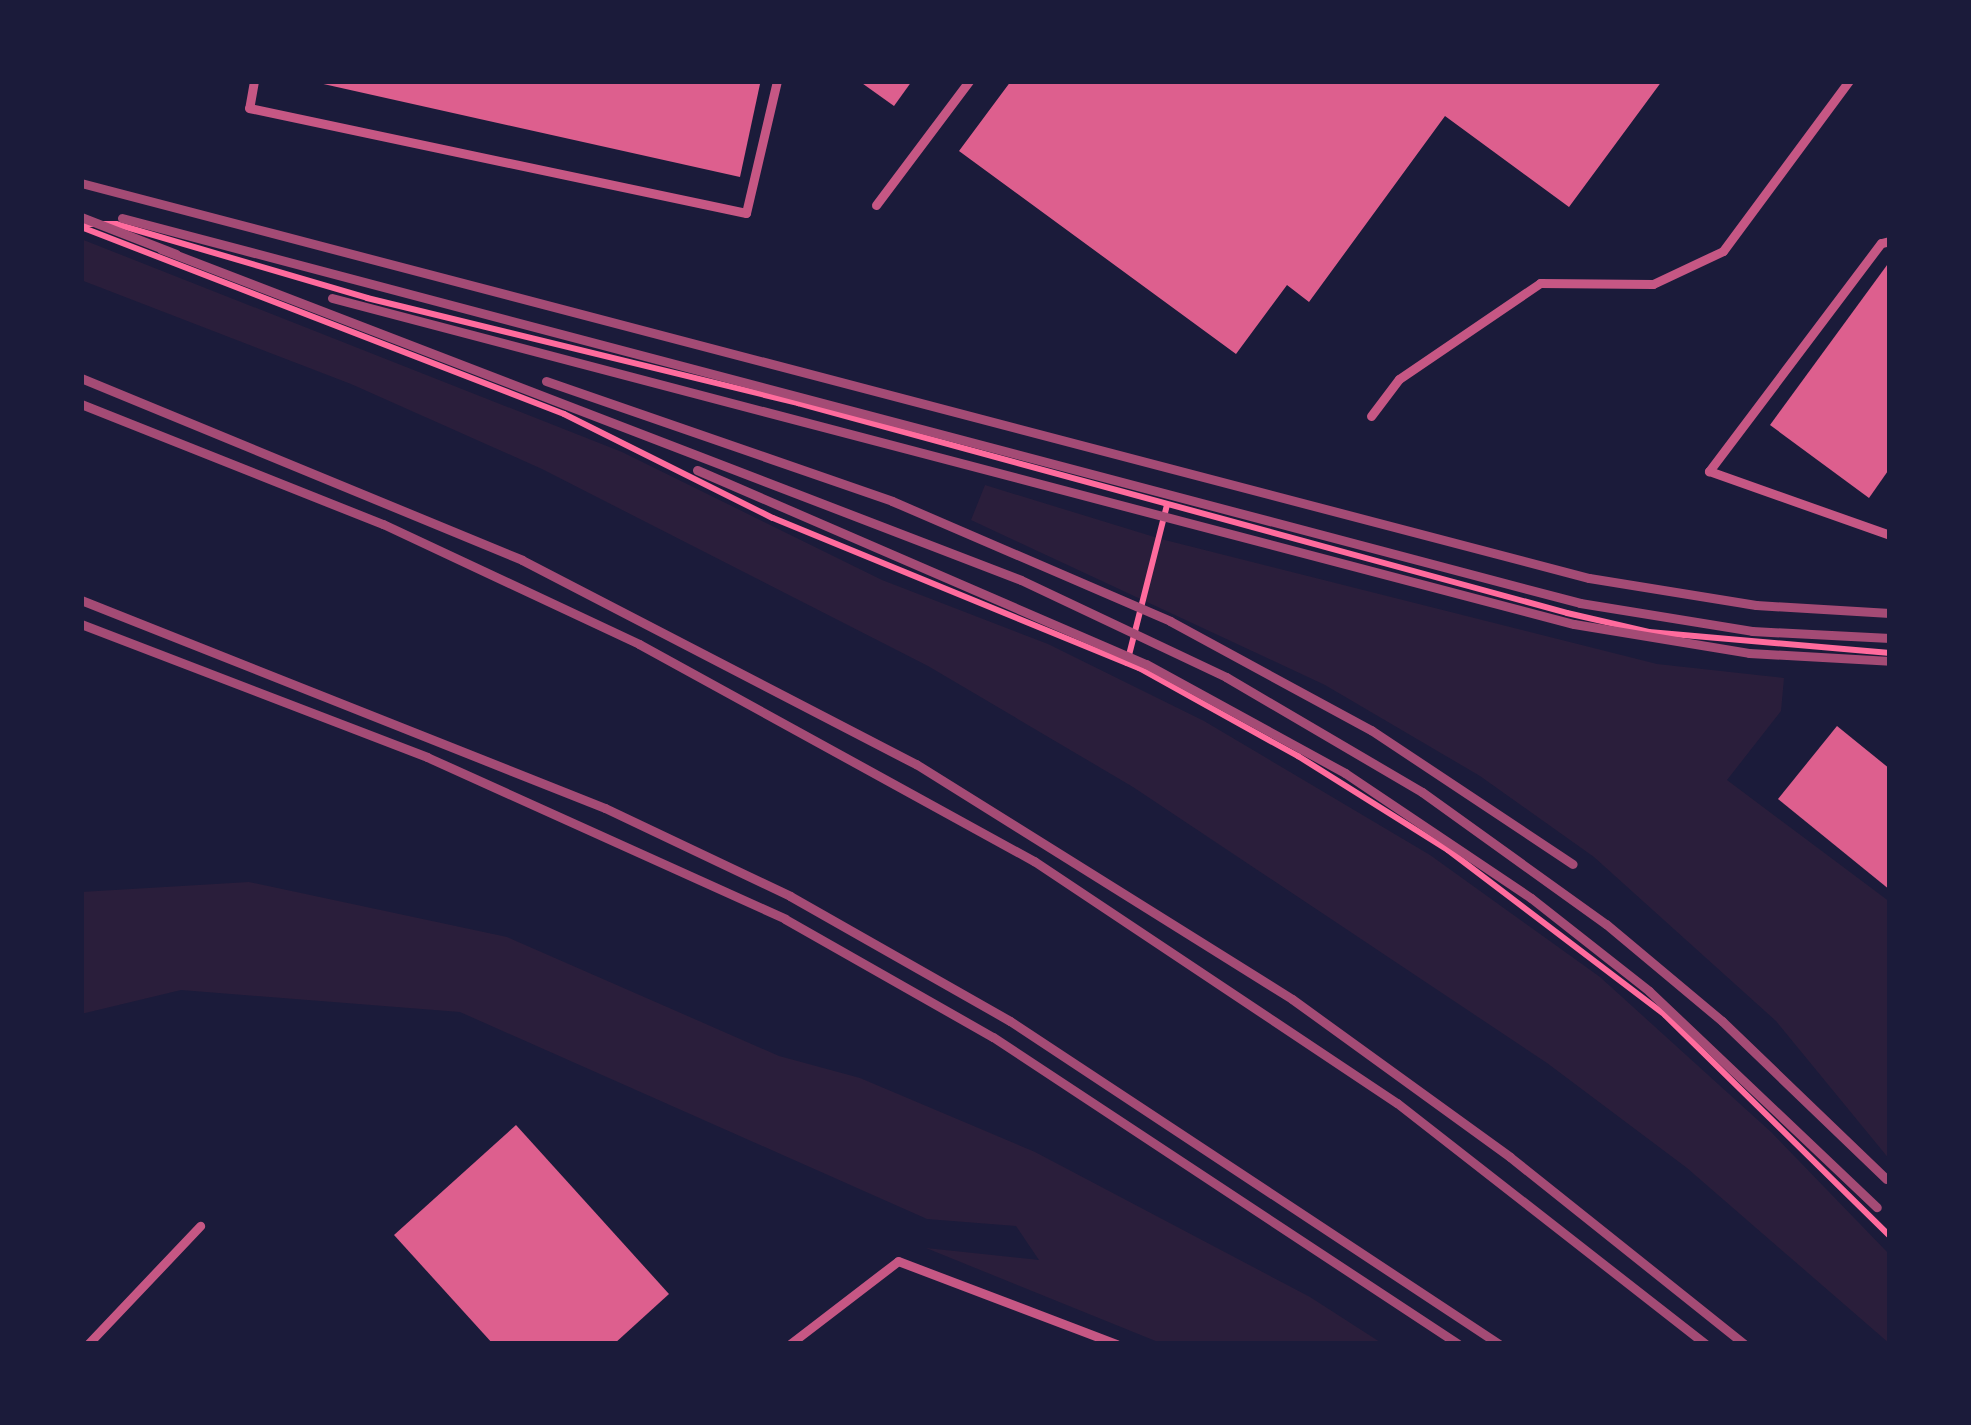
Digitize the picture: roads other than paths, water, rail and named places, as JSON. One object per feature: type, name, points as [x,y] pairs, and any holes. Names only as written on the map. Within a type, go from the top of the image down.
[{"type":"lane","points":[[254,81],[249,108],[746,213],[777,81]]},
{"type":"lane","points":[[876,206],[969,81]]},
{"type":"lane","points":[[1371,416],[1400,380],[1540,283],[1653,284],[1723,251],[1849,81]]},
{"type":"lane","points":[[1890,241],[1709,471],[1890,535]]},
{"type":"lane","points":[[88,1344],[200,1226]]},
{"type":"lane","points":[[790,1344],[898,1261],[1117,1344]]},
{"type":"railway","points":[[81,183],[1589,578],[1756,605],[1890,613]]},
{"type":"railway","points":[[81,217],[176,254]]},
{"type":"railway","points":[[122,218],[1580,603],[1752,631],[1890,638]]},
{"type":"railway","points":[[161,249],[1021,580],[1226,677],[1422,792],[1606,924],[1722,1021],[1886,1179]]},
{"type":"railway","points":[[332,298],[1574,624],[1749,653],[1890,661]]},
{"type":"railway","points":[[81,378],[522,560],[916,764],[1292,999],[1510,1157],[1744,1344]]},
{"type":"railway","points":[[546,381],[892,501],[1170,621],[1371,730],[1573,864]]},
{"type":"railway","points":[[81,404],[383,524],[639,644],[1034,861],[1397,1103],[1706,1344]]},
{"type":"railway","points":[[697,470],[1146,664],[1345,773],[1531,898],[1649,991],[1877,1207]]},
{"type":"railway","points":[[81,600],[605,808],[790,896],[1010,1021],[1499,1344]]},
{"type":"railway","points":[[81,624],[427,757],[785,919],[993,1037],[1458,1344]]}]
